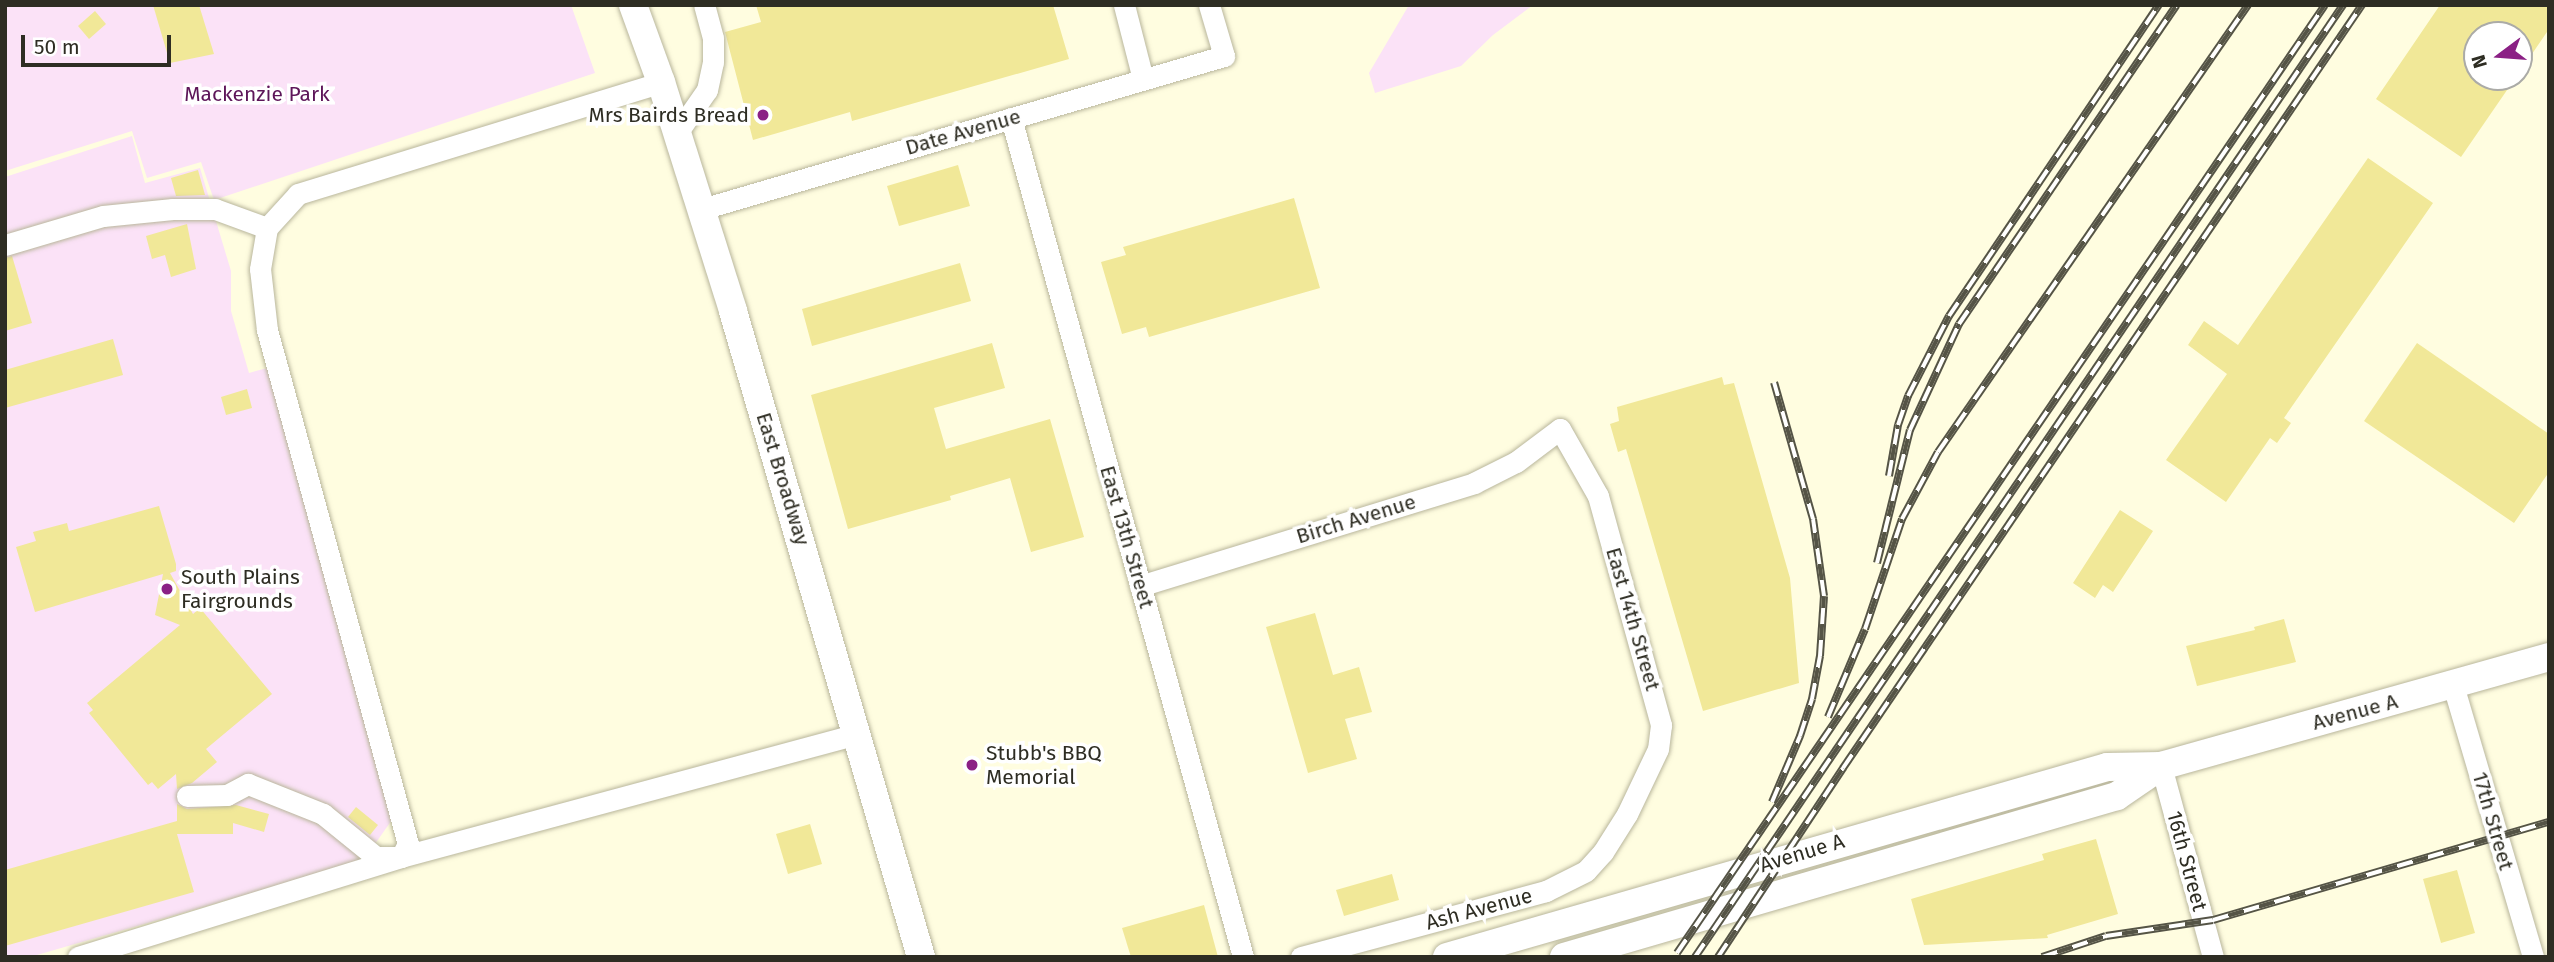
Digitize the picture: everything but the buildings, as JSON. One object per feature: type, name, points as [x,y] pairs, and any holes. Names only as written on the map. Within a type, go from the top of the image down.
[{"type":"main road","name":"East Broadway","points":[[633,5],[702,209],[921,957]]},
{"type":"main road","name":"Avenue A","points":[[1447,957],[2107,767],[2161,766],[2549,657]]},
{"type":"main road","name":"Avenue A","points":[[1564,957],[2117,796],[2161,766]]},
{"type":"street","points":[[677,133],[707,90],[713,62],[713,38],[704,5]]},
{"type":"street","points":[[1124,5],[1143,79]]},
{"type":"street","name":"Date Avenue","points":[[702,209],[1224,56],[1209,5]]},
{"type":"street","points":[[401,857],[408,844],[267,330],[260,269],[267,228],[298,194],[661,82]]},
{"type":"street","name":"East 13th Street","points":[[1011,118],[1243,957]]},
{"type":"street","points":[[5,245],[103,216],[173,209],[215,209],[267,228]]},
{"type":"street","name":"Birch Avenue","points":[[1140,586],[1474,483],[1516,462],[1560,429]]},
{"type":"street","name":"East 14th Street","points":[[1560,429],[1598,496],[1661,725],[1658,749],[1627,814]]},
{"type":"street","name":"17th Street","points":[[2454,685],[2533,957]]},
{"type":"street","points":[[78,957],[401,857],[857,734]]},
{"type":"street","name":"16th Street","points":[[2161,766],[2213,957]]},
{"type":"street","points":[[187,796],[227,795],[248,784],[323,814],[376,857],[401,857]]},
{"type":"street","name":"Ash Avenue","points":[[1301,957],[1546,891],[1570,881],[1586,871],[1603,852],[1627,814]]},
{"type":"green space","name":"Mackenzie Park","points":[[5,5],[571,5],[595,73],[214,200],[201,162],[147,178],[132,131],[5,171]]},
{"type":"green space","points":[[1409,5],[1533,5],[1493,35],[1461,66],[1375,93],[1369,73]]},
{"type":"green space","name":"South Plains Fairgrounds","points":[[132,136],[145,183],[200,168],[231,271],[231,311],[249,373],[267,368],[394,817],[363,861],[30,957],[5,957],[5,177]]},
{"type":"railway","points":[[1889,476],[1898,425],[1908,396],[1949,316],[2159,5]]},
{"type":"railway","points":[[1877,563],[1910,430],[1959,324],[2177,5]]},
{"type":"railway","points":[[1828,717],[1865,629],[1902,519],[1938,452],[2248,5]]},
{"type":"railway","points":[[1677,953],[2325,5]]},
{"type":"railway","points":[[1695,957],[2343,5]]},
{"type":"railway","points":[[1718,957],[1843,768],[2362,5]]},
{"type":"railway","points":[[1772,802],[1800,736],[1812,699],[1820,656],[1824,596],[1813,519],[1774,382]]},
{"type":"railway","points":[[2042,957],[2106,936],[2213,920],[2549,822]]},
{"type":"place","name":"Mrs Bairds Bread","points":[[763,115]]},
{"type":"place","name":"South Plains Fairgrounds","points":[[167,589]]},
{"type":"place","name":"Stubb's BBQ Memorial","points":[[972,765]]}]
